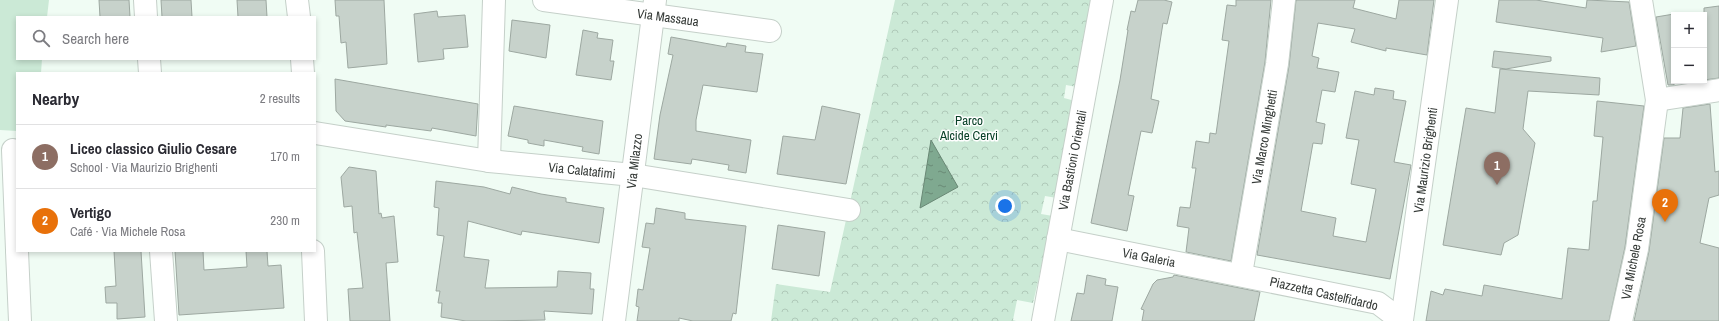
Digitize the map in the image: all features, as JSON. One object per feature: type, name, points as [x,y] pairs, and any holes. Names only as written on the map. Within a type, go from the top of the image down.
[{"type":"street","points":[[145,0],[146,16]]},
{"type":"street","points":[[297,0],[299,16]]},
{"type":"street","points":[[489,161],[494,0]]},
{"type":"street","name":"Via Massaua","points":[[544,0],[654,7],[770,31]]},
{"type":"street","name":"Via Bastioni Orientali","points":[[1043,321],[1102,0]]},
{"type":"street","name":"Via Marco Minghetti","points":[[1240,274],[1277,64],[1284,0]]},
{"type":"street","name":"Via Maurizio Brighenti","points":[[1402,321],[1447,0]]},
{"type":"street","name":"Via Michele Rosa","points":[[1621,321],[1637,249],[1657,100],[1641,0]]},
{"type":"street","name":"Via Milazzo","points":[[614,321],[654,7]]},
{"type":"street","points":[[149,60],[150,72]]},
{"type":"street","points":[[302,60],[303,72]]},
{"type":"street","points":[[1657,100],[1719,90]]},
{"type":"street","name":"Via Calatafimi","points":[[316,133],[489,161],[633,175],[849,210]]},
{"type":"street","points":[[10,150],[16,237]]},
{"type":"street","name":"Via Galeria","points":[[1058,239],[1240,274]]},
{"type":"street","points":[[17,252],[20,321]]},
{"type":"street","points":[[161,252],[166,321]]},
{"type":"street","points":[[313,252],[316,321]]},
{"type":"street","name":"Piazzetta Castelfidardo","points":[[1240,274],[1378,303],[1402,321]]},
{"type":"green space","points":[[0,0],[49,0],[47,16],[16,16],[16,60],[42,60],[41,72],[16,72],[16,131],[0,130]]},
{"type":"green space","name":"Parco Alcide Cervi","points":[[895,0],[1095,0],[1077,87],[1066,85],[1064,98],[1075,101],[1057,198],[1045,196],[1041,214],[1053,216],[1033,303],[1017,300],[1013,320],[1016,321],[771,321],[776,284],[830,292]]},
{"type":"water","points":[[931,140],[958,187],[920,208]]},
{"type":"building","points":[[99,0],[129,0],[130,16],[100,16]]},
{"type":"building","points":[[161,0],[191,0],[192,16],[162,16]]},
{"type":"building","points":[[237,0],[266,0],[267,16],[238,16]]},
{"type":"building","points":[[335,0],[384,0],[387,64],[348,68],[346,42],[341,43],[339,16],[336,16]]},
{"type":"building","points":[[1138,0],[1164,0],[1172,2],[1167,24],[1163,23],[1151,99],[1159,101],[1152,133],[1141,131],[1128,195],[1134,196],[1127,231],[1091,223],[1120,80],[1131,11],[1135,12]]},
{"type":"building","points":[[1236,0],[1271,0],[1265,62],[1231,261],[1186,252],[1189,228],[1177,226],[1180,207],[1190,208],[1196,168],[1192,168],[1196,141],[1209,143],[1210,133],[1216,134],[1229,41],[1222,40],[1227,5],[1236,6]]},
{"type":"building","points":[[1296,0],[1355,0],[1353,8],[1396,19],[1399,0],[1434,0],[1427,55],[1386,48],[1386,51],[1351,42],[1355,29],[1318,23],[1312,56],[1319,58],[1317,68],[1339,72],[1335,92],[1322,90],[1316,122],[1325,124],[1322,144],[1313,143],[1301,211],[1336,218],[1333,236],[1366,242],[1376,189],[1351,184],[1359,140],[1346,138],[1355,91],[1374,95],[1375,88],[1394,91],[1393,99],[1406,101],[1394,162],[1411,165],[1390,279],[1257,255],[1289,66]]},
{"type":"building","points":[[1499,0],[1536,0],[1586,8],[1587,0],[1629,2],[1636,46],[1601,52],[1603,38],[1496,22]]},
{"type":"building","points":[[1719,6],[1719,78],[1707,80],[1707,12],[1704,12],[1704,8]]},
{"type":"building","points":[[437,11],[438,17],[465,15],[468,47],[443,49],[444,59],[418,62],[414,14]]},
{"type":"building","points":[[1671,14],[1671,84],[1674,85],[1668,85],[1656,17]]},
{"type":"building","points":[[512,20],[550,25],[546,58],[509,51]]},
{"type":"building","points":[[583,30],[598,33],[597,38],[613,40],[610,61],[614,61],[611,80],[576,75]]},
{"type":"building","points":[[671,37],[726,47],[727,43],[746,46],[745,52],[763,54],[757,92],[703,85],[696,120],[696,131],[751,140],[746,173],[728,170],[729,165],[692,159],[691,164],[654,159],[660,115],[673,55],[668,54]]},
{"type":"building","points":[[1494,51],[1551,57],[1551,61],[1506,69],[1492,67]]},
{"type":"building","points":[[1500,69],[1600,78],[1599,95],[1528,91],[1523,129],[1535,143],[1518,235],[1504,243],[1501,255],[1443,245],[1466,108],[1495,113]]},
{"type":"building","points":[[335,79],[478,104],[476,136],[432,128],[431,131],[386,125],[386,127],[345,121],[336,111]]},
{"type":"building","points":[[1597,101],[1644,106],[1625,247],[1609,321],[1426,321],[1431,291],[1443,295],[1445,289],[1482,296],[1484,285],[1562,299],[1568,248],[1589,250],[1593,201],[1597,201],[1603,137],[1594,136]]},
{"type":"building","points":[[1710,104],[1715,172],[1719,171],[1719,195],[1709,198],[1700,243],[1719,248],[1719,321],[1634,321],[1649,251],[1664,138],[1680,138],[1683,108]]},
{"type":"building","points":[[514,106],[603,121],[599,154],[582,151],[583,147],[544,140],[544,146],[528,143],[528,140],[508,136]]},
{"type":"building","points":[[822,106],[860,114],[846,184],[777,174],[783,136],[815,140]]},
{"type":"building","points":[[349,167],[376,171],[379,214],[381,213],[382,218],[394,216],[398,262],[386,263],[390,321],[350,321],[348,289],[363,288],[357,232],[354,233],[352,206],[344,207],[341,177]]},
{"type":"building","points":[[436,181],[484,187],[510,194],[512,187],[566,198],[566,202],[604,208],[599,243],[522,231],[521,235],[468,221],[464,257],[489,260],[485,288],[557,287],[558,271],[591,273],[590,289],[594,289],[592,314],[544,311],[545,320],[466,321],[441,317],[442,303],[438,303],[440,291],[436,291],[444,236],[437,235],[439,208],[434,207]]},
{"type":"building","points":[[656,208],[685,213],[685,219],[746,226],[736,314],[733,313],[731,321],[693,321],[679,318],[679,321],[637,321],[639,307],[636,306],[638,289],[643,290],[650,248],[642,247],[646,223],[654,224]]},
{"type":"building","points":[[778,225],[825,232],[819,276],[772,269]]},
{"type":"building","points":[[114,252],[141,252],[145,317],[117,319],[117,303],[106,303],[105,287],[116,286]]},
{"type":"building","points":[[175,252],[203,252],[204,270],[247,267],[246,252],[267,252],[268,266],[281,265],[284,308],[179,315]]},
{"type":"building","points":[[1087,275],[1106,279],[1105,285],[1118,287],[1112,321],[1071,321],[1077,293],[1084,294]]},
{"type":"building","points":[[1174,275],[1260,292],[1254,321],[1142,321],[1144,310],[1141,309],[1153,284],[1157,280],[1173,277]]},
{"type":"place","name":"Liceo classico Giulio Cesare","points":[[1497,185]]},
{"type":"place","name":"Vertigo","points":[[1665,222]]}]
